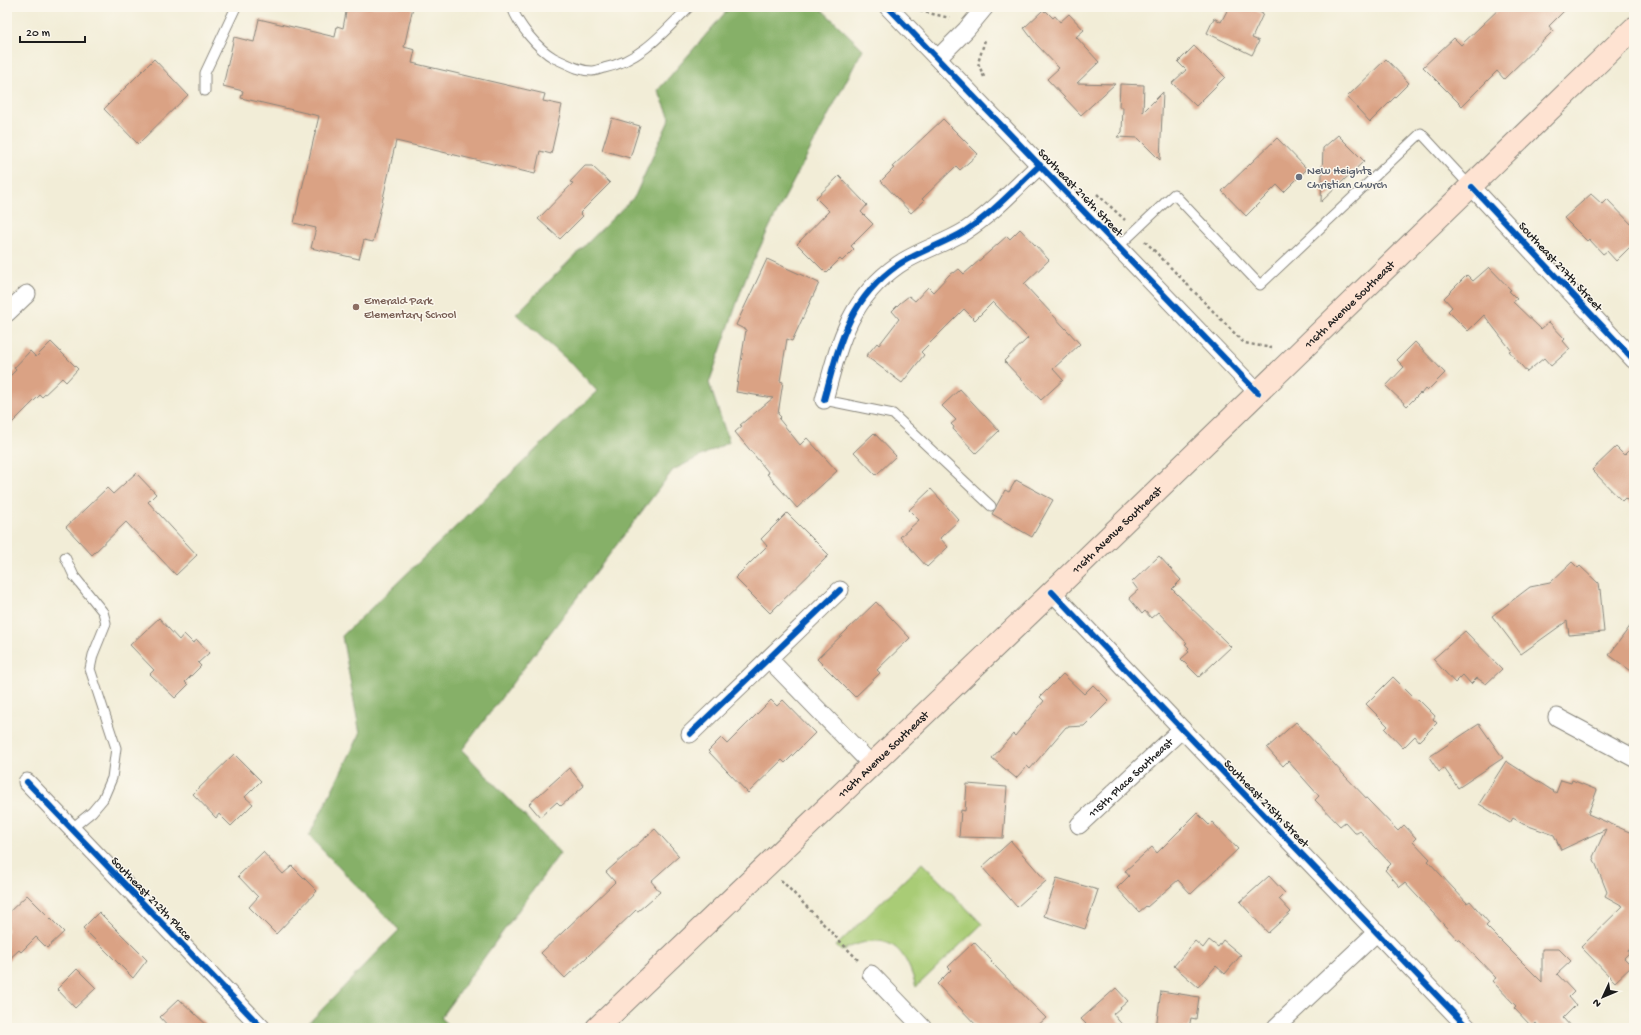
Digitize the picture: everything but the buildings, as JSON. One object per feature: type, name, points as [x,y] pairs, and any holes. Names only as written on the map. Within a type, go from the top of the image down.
[{"type":"main road","name":"116th Avenue Southeast","points":[[597,1028],[1472,187],[1634,28]]},
{"type":"street","name":"Southeast 216th Street","points":[[888,7],[1258,393]]},
{"type":"street","points":[[938,58],[966,30],[985,7]]},
{"type":"street","points":[[824,400],[839,345],[857,307],[870,290],[898,264],[964,231],[981,220],[1040,165]]},
{"type":"street","name":"Southeast 217th Street","points":[[1472,187],[1634,360]]},
{"type":"street","points":[[7,313],[27,294]]},
{"type":"street","points":[[690,734],[840,590]]},
{"type":"street","name":"Southeast 215th Street","points":[[1052,592],[1182,730],[1468,1028]]},
{"type":"street","points":[[769,659],[872,765]]},
{"type":"street","points":[[1557,717],[1634,758]]},
{"type":"street","name":"115th Place Southeast","points":[[1079,825],[1182,730]]},
{"type":"street","name":"Southeast 212th Place","points":[[27,782],[262,1028]]},
{"type":"street","points":[[1276,1028],[1377,932]]},
{"type":"street","points":[[871,974],[923,1028]]},
{"type":"lane","points":[[205,92],[205,73],[236,7]]},
{"type":"lane","points":[[512,7],[526,31],[546,54],[572,67],[592,71],[614,66],[631,59],[645,50],[689,7]]},
{"type":"lane","points":[[1118,246],[1174,194],[1260,285],[1421,133],[1472,187]]},
{"type":"lane","points":[[824,400],[893,414],[991,506]]},
{"type":"lane","points":[[65,557],[74,576],[103,612],[106,623],[93,655],[90,669],[116,748],[112,778],[103,799],[92,812],[71,829]]},
{"type":"path","points":[[915,7],[919,11],[950,18],[955,13]]},
{"type":"path","points":[[986,34],[978,63],[986,83]]},
{"type":"path","points":[[1092,190],[1110,205],[1244,343],[1278,349]]},
{"type":"path","points":[[767,865],[871,974]]},
{"type":"green space","points":[[730,7],[819,7],[863,49],[770,226],[746,277],[709,383],[729,442],[673,470],[462,750],[560,853],[441,1017],[450,1028],[304,1028],[399,930],[309,836],[360,734],[342,636],[597,391],[573,365],[516,314],[635,196],[670,118],[658,90]]},
{"type":"green space","points":[[922,863],[982,924],[916,987],[905,959],[898,950],[890,944],[880,941],[869,941],[841,951],[836,946]]},
{"type":"cycle path","points":[[888,7],[1258,393]]},
{"type":"cycle path","points":[[824,400],[841,342],[848,325],[867,293],[898,265],[957,236],[975,224],[995,208],[1040,165]]},
{"type":"cycle path","points":[[1472,187],[1634,360]]},
{"type":"cycle path","points":[[690,734],[840,590]]},
{"type":"cycle path","points":[[1052,592],[1468,1028]]},
{"type":"cycle path","points":[[27,782],[262,1028]]},
{"type":"place","name":"New Heights Christian Church","points":[[1299,177]]},
{"type":"place","name":"Emerald Park Elementary School","points":[[356,307]]}]
